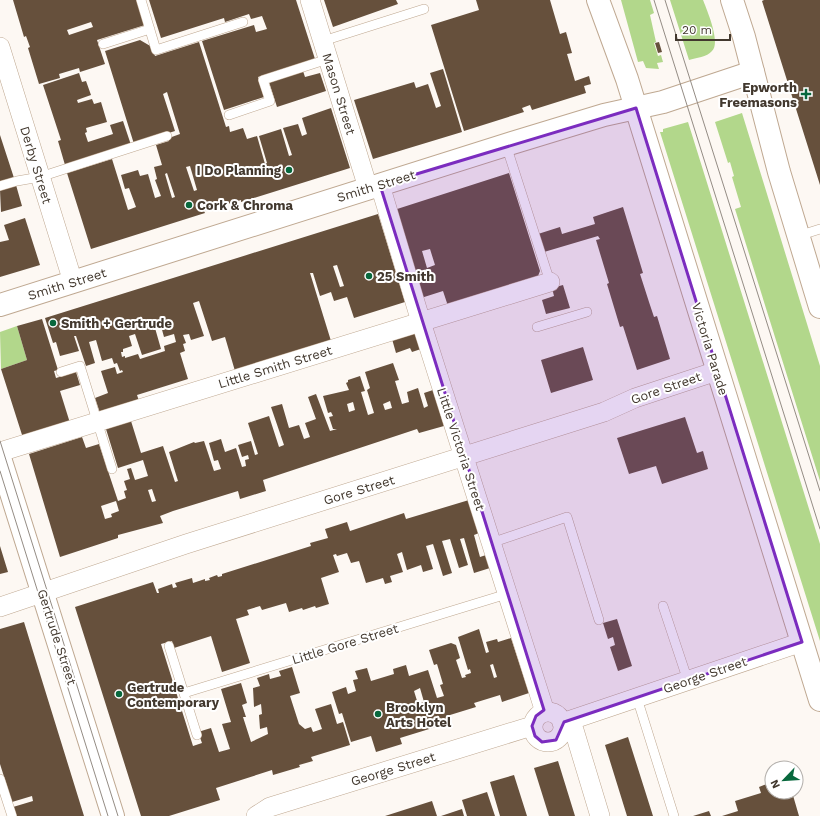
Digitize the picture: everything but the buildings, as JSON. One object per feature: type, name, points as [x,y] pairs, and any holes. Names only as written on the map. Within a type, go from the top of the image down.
[{"type":"street","name":"Mason Street","points":[[310,0],[374,186]]},
{"type":"street","name":"Victoria Parade","points":[[598,0],[636,108],[820,700]]},
{"type":"street","points":[[732,0],[753,72],[779,172],[820,307]]},
{"type":"street","name":"Derby Street","points":[[0,47],[8,98],[40,177],[73,282]]},
{"type":"street","name":"Smith Street","points":[[0,305],[506,145],[604,115],[663,102],[753,72]]},
{"type":"street","name":"Little Victoria Street","points":[[374,186],[421,322],[545,712]]},
{"type":"street","name":"Little Smith Street","points":[[0,452],[550,282]]},
{"type":"street","name":"Gore Street","points":[[0,607],[193,541],[604,412],[635,398],[717,371]]},
{"type":"street","name":"Gertrude Street","points":[[0,458],[113,816]]},
{"type":"street","name":"George Street","points":[[567,721],[802,642]]},
{"type":"street","points":[[567,721],[556,740],[547,743],[542,742],[533,731],[536,716],[545,712],[554,713],[567,721],[600,816]]},
{"type":"street","name":"George Street","points":[[256,816],[270,807],[533,731]]},
{"type":"street","name":"George Street","points":[[278,816],[533,731]]},
{"type":"lane","points":[[141,0],[156,50],[243,22]]},
{"type":"lane","points":[[229,115],[270,101],[263,80],[326,50],[424,9]]},
{"type":"lane","points":[[103,44],[150,29]]},
{"type":"lane","points":[[0,186],[18,180],[40,177],[167,136]]},
{"type":"lane","points":[[506,145],[550,282]]},
{"type":"lane","points":[[798,236],[820,229]]},
{"type":"lane","points":[[537,327],[587,312]]},
{"type":"lane","points":[[61,372],[80,366],[112,469]]},
{"type":"lane","points":[[491,543],[567,517],[599,620]]},
{"type":"lane","name":"Little Gore Street","points":[[184,693],[507,594]]},
{"type":"lane","points":[[663,606],[688,681]]},
{"type":"lane","points":[[169,646],[196,735]]},
{"type":"lane","points":[[637,698],[674,816]]},
{"type":"lane","points":[[0,779],[12,816]]},
{"type":"highlighted area","points":[[636,108],[802,642],[564,722],[556,740],[542,742],[535,736],[532,726],[536,716],[544,710],[380,185]]},
{"type":"green space","points":[[621,0],[650,0],[654,13],[650,15],[656,42],[654,43],[658,56],[661,55],[663,62],[657,63],[659,69],[646,68],[643,61],[638,62]]},
{"type":"green space","points":[[670,0],[703,0],[710,18],[715,41],[714,47],[710,53],[689,60]]},
{"type":"green space","points":[[742,113],[820,366],[820,481],[735,209],[741,207],[732,177],[734,176],[730,162],[728,163],[715,122]]},
{"type":"green space","points":[[688,122],[820,544],[820,641],[660,132],[663,132],[663,129]]},
{"type":"green space","points":[[17,326],[27,360],[1,369],[0,332]]},
{"type":"tram line","points":[[654,0],[820,529]]},
{"type":"tram line","points":[[665,0],[820,491]]},
{"type":"tram line","points":[[0,441],[118,816]]},
{"type":"tram line","points":[[0,471],[108,816]]},
{"type":"place","name":"Epworth Freemasons","points":[[806,94]]},
{"type":"place","name":"I Do Planning","points":[[289,170]]},
{"type":"place","name":"Cork & Chroma","points":[[189,205]]},
{"type":"place","name":"25 Smith","points":[[369,276]]},
{"type":"place","name":"Smith + Gertrude","points":[[53,323]]},
{"type":"place","name":"Gertrude Contemporary","points":[[119,694]]},
{"type":"place","name":"Brooklyn Arts Hotel","points":[[378,714]]}]
